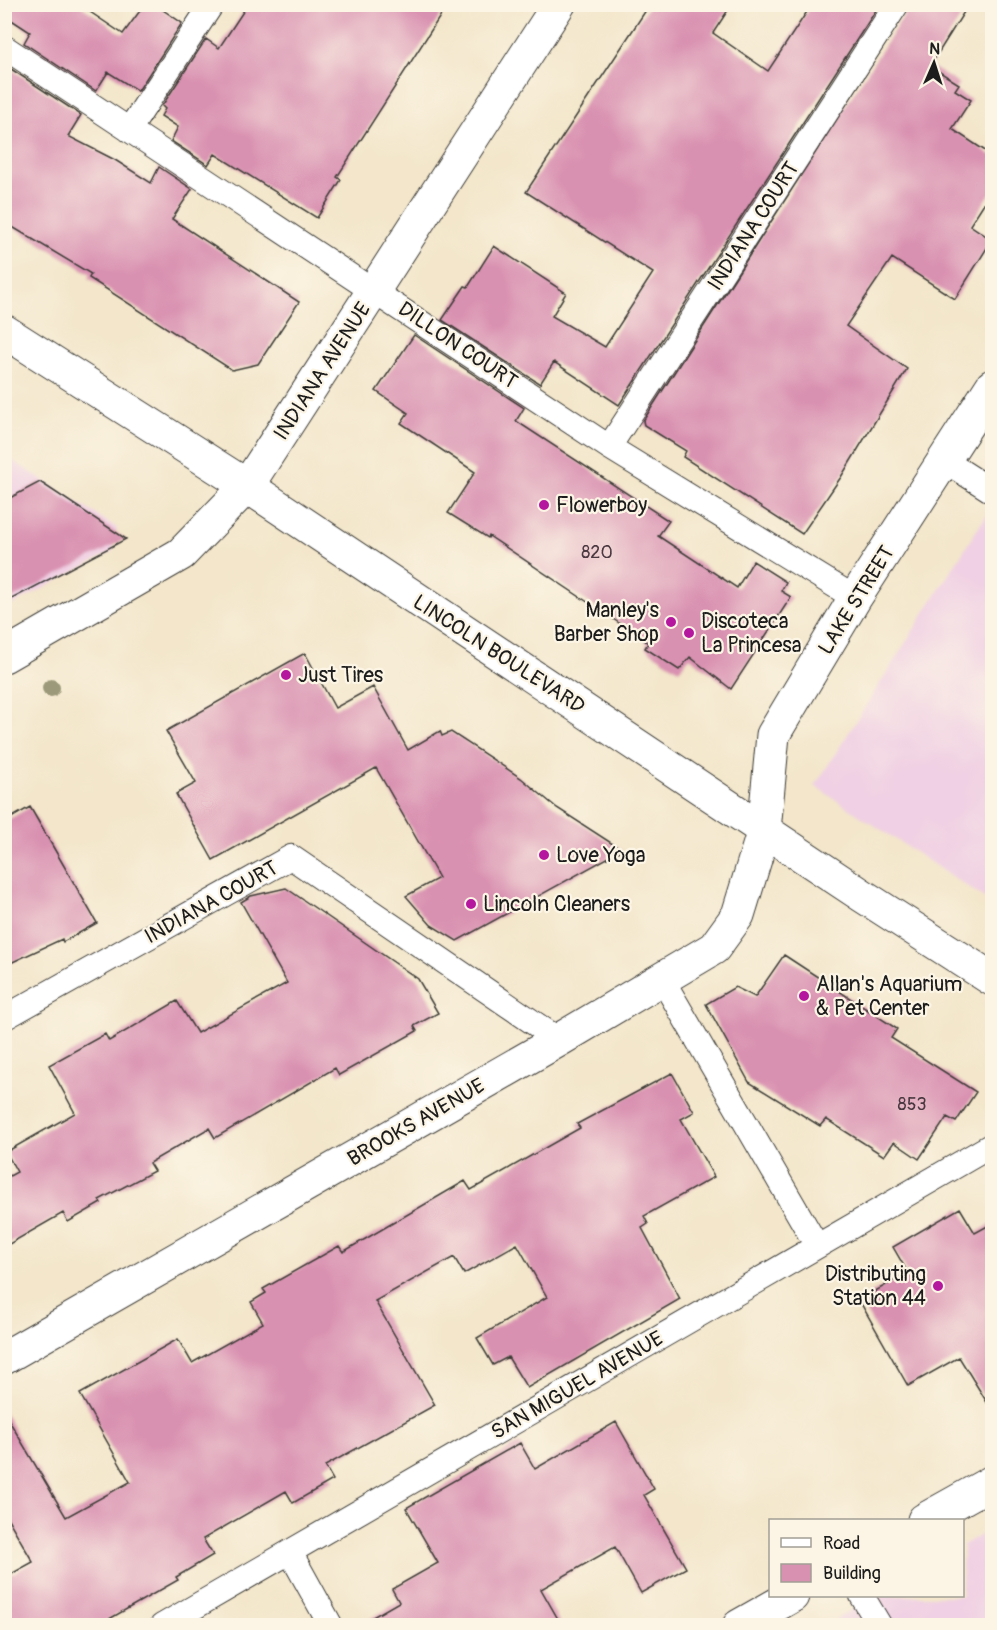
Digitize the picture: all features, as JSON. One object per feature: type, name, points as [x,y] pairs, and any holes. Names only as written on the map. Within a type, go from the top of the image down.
[{"type":"main road","name":"INDIANA AVENUE","points":[[4,656],[181,554],[247,486],[559,4]]},
{"type":"main road","name":"LINCOLN BOULEVARD","points":[[5,332],[247,486],[764,830],[993,979]]},
{"type":"main road","name":"LAKE STREET","points":[[764,830],[773,735],[855,598],[993,386]]},
{"type":"main road","name":"BROOKS AVENUE","points":[[4,1358],[559,1040],[714,948],[738,915],[764,830]]},
{"type":"main road","points":[[928,1519],[993,1482]]},
{"type":"main road","points":[[740,1626],[790,1597]]},
{"type":"lane","points":[[129,130],[212,4]]},
{"type":"lane","name":"INDIANA COURT","points":[[609,447],[897,4]]},
{"type":"lane","name":"DILLON COURT","points":[[4,47],[374,289],[609,447],[855,598]]},
{"type":"lane","points":[[945,461],[993,490]]},
{"type":"lane","name":"INDIANA COURT","points":[[4,1018],[291,856],[559,1040]]},
{"type":"lane","points":[[662,979],[817,1246]]},
{"type":"lane","name":"SAN MIGUEL AVENUE","points":[[162,1626],[993,1145]]},
{"type":"lane","points":[[290,1552],[331,1626]]},
{"type":"lane","points":[[863,1597],[880,1626]]},
{"type":"shaded area","points":[[4,455],[117,528],[113,551],[5,609]]},
{"type":"shaded area","points":[[992,506],[992,903],[815,786]]},
{"type":"shaded area","points":[[992,1528],[992,1625],[824,1626],[874,1597],[964,1597],[964,1544]]},
{"type":"building","points":[[4,4],[78,4],[123,34],[145,4],[154,4],[182,23],[138,91],[108,72],[96,91],[24,43],[30,32],[4,15]]},
{"type":"building","points":[[248,4],[448,4],[337,177],[341,180],[317,218],[215,154],[208,165],[171,141],[178,127],[161,116],[165,109],[162,106],[206,39],[219,48]]},
{"type":"building","points":[[650,4],[732,4],[713,33],[768,71],[812,4],[880,4],[619,405],[554,362],[540,384],[442,320],[465,286],[468,287],[494,246],[566,293],[552,316],[605,347],[653,273],[526,192]]},
{"type":"building","points":[[911,4],[969,4],[930,66],[959,84],[955,90],[971,100],[952,129],[993,156],[993,189],[970,225],[992,240],[955,299],[892,258],[846,326],[907,369],[841,477],[802,534],[683,457],[686,451],[644,425],[643,421]]},
{"type":"building","points":[[8,67],[81,115],[68,136],[115,160],[151,183],[159,167],[192,189],[172,219],[299,302],[258,364],[232,370],[89,278],[91,274],[4,222],[4,72]]},
{"type":"building","points":[[414,335],[524,408],[516,421],[669,521],[658,536],[737,588],[753,561],[786,582],[781,591],[791,597],[731,689],[690,657],[679,670],[645,648],[648,643],[628,629],[489,536],[488,538],[448,513],[475,472],[401,423],[408,413],[376,391]]},
{"type":"building","points":[[40,482],[126,539],[4,603],[4,501]]},
{"type":"building","points":[[305,653],[335,708],[373,687],[408,750],[440,731],[442,736],[451,732],[521,778],[557,808],[622,850],[457,941],[431,925],[406,896],[439,878],[376,768],[213,860],[176,794],[196,783],[166,731]]},
{"type":"building","points":[[30,807],[97,923],[63,942],[62,939],[4,966],[4,822]]},
{"type":"building","points":[[286,888],[418,979],[438,1013],[414,1026],[417,1031],[339,1075],[335,1068],[215,1138],[209,1128],[149,1163],[154,1171],[99,1200],[101,1203],[68,1222],[63,1213],[4,1247],[4,1179],[17,1172],[6,1152],[75,1113],[49,1065],[105,1034],[109,1041],[177,1001],[197,1033],[287,983],[241,902],[251,896]]},
{"type":"building","points":[[784,955],[897,1029],[891,1038],[976,1092],[956,1122],[947,1117],[919,1159],[894,1142],[884,1156],[826,1119],[820,1126],[749,1082],[706,1004],[735,987],[755,997]]},
{"type":"building","points":[[672,1073],[694,1112],[681,1119],[714,1177],[644,1216],[648,1224],[642,1228],[680,1299],[527,1388],[508,1357],[493,1365],[477,1338],[547,1297],[517,1244],[464,1274],[454,1257],[375,1301],[435,1405],[325,1466],[333,1480],[293,1503],[286,1491],[203,1539],[213,1555],[176,1577],[178,1580],[97,1626],[4,1626],[4,1578],[33,1562],[4,1512],[4,1412],[66,1517],[130,1482],[80,1394],[178,1339],[192,1363],[263,1323],[251,1302],[266,1293],[263,1289],[339,1246],[343,1252],[465,1181],[471,1190],[580,1128],[577,1124]]},
{"type":"building","name":"Distributing Station 44","points":[[960,1208],[975,1233],[993,1223],[993,1412],[959,1357],[908,1386],[859,1300],[908,1273],[893,1247]]},
{"type":"building","points":[[616,1422],[654,1489],[644,1495],[686,1568],[641,1593],[615,1547],[541,1589],[562,1626],[357,1626],[399,1602],[392,1589],[438,1563],[406,1508],[520,1443],[535,1469]]},
{"type":"place","name":"Flowerboy","points":[[544,505]]},
{"type":"place","name":"Manley's Barber Shop","points":[[671,622]]},
{"type":"place","name":"Discoteca La Princesa","points":[[689,633]]},
{"type":"place","name":"Just Tires","points":[[286,675]]},
{"type":"place","name":"Love Yoga","points":[[544,855]]},
{"type":"place","name":"Lincoln Cleaners","points":[[471,904]]},
{"type":"place","name":"Allan's Aquarium & Pet Center","points":[[804,996]]},
{"type":"place","name":"Distributing Station 44","points":[[938,1286]]}]
